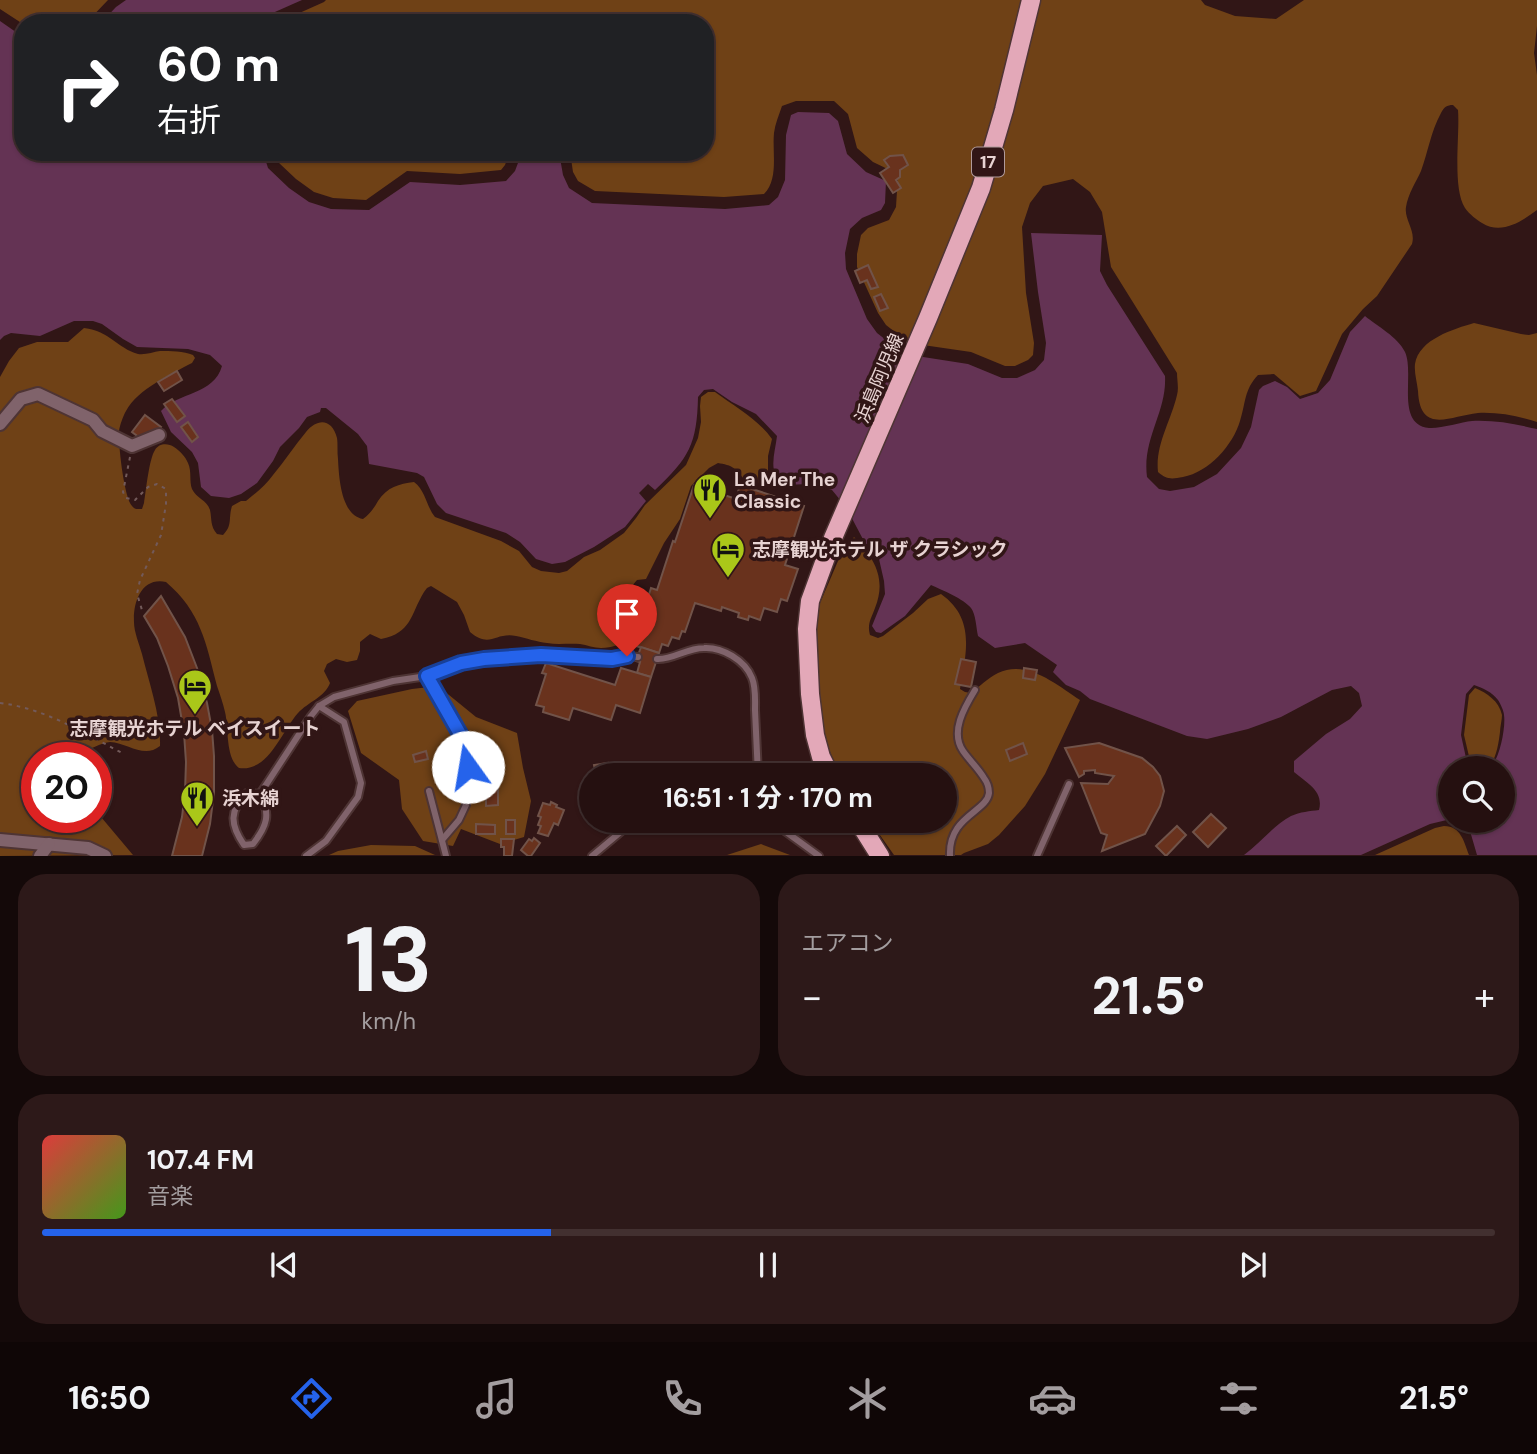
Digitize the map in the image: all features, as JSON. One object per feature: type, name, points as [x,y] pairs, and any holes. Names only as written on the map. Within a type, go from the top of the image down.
[{"type":"main road","name":"浜島阿児線","points":[[824,763],[815,736],[810,694],[807,629],[810,601],[834,537],[981,188],[1004,110],[1031,0]]},
{"type":"main road","points":[[866,833],[880,856]]},
{"type":"street","points":[[0,424],[21,399],[38,394],[93,420],[102,431],[132,446],[159,435]]},
{"type":"street","points":[[0,840],[88,848],[105,856]]},
{"type":"street","points":[[40,856],[49,844]]},
{"type":"street","points":[[58,856],[70,846]]},
{"type":"lane","points":[[657,659],[666,659],[679,652],[707,647],[733,657],[747,668],[754,685],[757,763]]},
{"type":"lane","points":[[260,794],[311,716],[319,706],[334,697],[393,681],[427,676],[461,663],[484,659],[541,655],[612,659],[638,657]]},
{"type":"lane","points":[[427,676],[468,748],[467,805],[459,820],[442,839]]},
{"type":"lane","points":[[950,856],[950,842],[956,829],[989,795],[987,783],[962,750],[957,737],[966,704],[975,690]]},
{"type":"lane","points":[[306,856],[326,841],[358,797],[361,783],[344,722],[319,706]]},
{"type":"lane","points":[[1037,856],[1069,784]]},
{"type":"lane","points":[[429,791],[446,856]]},
{"type":"lane","points":[[247,793],[260,794],[267,806],[266,822],[261,835],[253,844],[244,845],[235,833],[233,820],[236,803],[247,793]]},
{"type":"lane","points":[[592,856],[619,833]]},
{"type":"lane","points":[[787,833],[819,856]]},
{"type":"path","points":[[132,446],[123,492],[126,498],[135,500],[148,487],[157,484],[166,489],[161,535],[140,580],[137,594],[142,610]]},
{"type":"path","points":[[0,704],[18,706],[61,721],[122,753]]},
{"type":"shaded area","points":[[0,0],[108,0],[95,14],[14,14],[14,18],[0,9]]},
{"type":"shaded area","points":[[126,0],[302,0],[270,14],[109,14]]},
{"type":"shaded area","points":[[1201,0],[1205,5],[1235,16],[1276,19],[1304,0],[1537,0],[1534,53],[1537,75],[1537,210],[1518,223],[1496,228],[1473,217],[1461,199],[1459,188],[1458,110],[1453,105],[1446,107],[1435,127],[1421,171],[1407,202],[1406,212],[1412,244],[1377,296],[1342,334],[1316,391],[1300,396],[1274,374],[1258,375],[1248,391],[1237,430],[1226,448],[1202,470],[1183,477],[1170,478],[1158,472],[1158,462],[1161,443],[1177,395],[1177,373],[1111,267],[1102,212],[1090,192],[1073,179],[1043,186],[1030,203],[1022,227],[1033,355],[1015,366],[1005,366],[971,352],[909,343],[886,325],[878,313],[857,267],[857,254],[861,235],[868,228],[889,220],[896,207],[898,174],[873,162],[857,148],[848,114],[834,101],[796,101],[782,106],[774,133],[772,181],[764,194],[724,197],[595,191],[578,181],[571,161],[714,161],[714,14],[297,14],[324,2]]},
{"type":"shaded area","points":[[0,21],[14,31],[14,161],[266,161],[268,168],[289,188],[309,202],[331,209],[369,210],[410,182],[460,185],[506,181],[515,171],[519,161],[561,161],[569,188],[592,203],[725,209],[769,205],[778,197],[785,180],[786,135],[791,115],[798,112],[829,113],[838,121],[847,154],[866,172],[886,181],[885,203],[881,210],[862,218],[850,229],[845,253],[846,269],[867,319],[877,333],[904,354],[968,364],[1002,378],[1017,378],[1035,370],[1044,360],[1046,343],[1031,233],[1102,235],[1100,271],[1165,376],[1165,389],[1146,463],[1147,477],[1159,489],[1170,491],[1194,487],[1217,474],[1241,448],[1251,427],[1259,390],[1263,386],[1275,381],[1287,387],[1300,399],[1318,393],[1330,380],[1350,332],[1365,316],[1392,337],[1405,352],[1408,361],[1409,408],[1412,418],[1419,424],[1434,428],[1472,421],[1489,421],[1537,429],[1537,855],[1477,855],[1471,833],[1515,833],[1515,756],[1497,756],[1504,728],[1504,713],[1496,697],[1474,685],[1466,694],[1461,735],[1466,756],[1438,756],[1438,822],[1361,855],[1244,855],[1291,816],[1319,810],[1317,793],[1294,772],[1294,761],[1326,734],[1350,719],[1362,706],[1359,693],[1351,686],[1332,690],[1281,717],[1207,739],[1187,736],[1090,699],[1066,685],[1053,672],[1057,665],[1025,643],[995,648],[978,636],[974,614],[968,605],[931,585],[905,616],[881,633],[876,632],[872,626],[885,594],[879,559],[866,545],[846,507],[832,490],[811,484],[781,485],[773,467],[777,436],[756,414],[713,389],[704,390],[698,397],[696,427],[683,459],[655,490],[648,484],[639,493],[646,501],[625,527],[565,562],[552,564],[536,559],[520,542],[506,533],[446,513],[437,504],[424,477],[417,473],[369,464],[367,446],[358,434],[326,408],[321,408],[320,412],[307,417],[280,447],[257,483],[241,494],[229,498],[211,496],[201,487],[198,463],[192,452],[171,432],[161,411],[177,400],[204,388],[218,375],[222,366],[210,355],[188,349],[137,347],[93,321],[74,321],[40,336],[11,333],[0,340]]},
{"type":"shaded area","points":[[507,161],[501,170],[460,174],[407,171],[366,200],[333,198],[314,192],[278,162]]},
{"type":"shaded area","points":[[1474,323],[1521,334],[1537,333],[1537,422],[1493,413],[1438,420],[1424,413],[1415,374],[1418,355],[1438,336]]},
{"type":"shaded area","points":[[84,328],[100,332],[138,354],[160,351],[193,355],[195,358],[192,363],[147,389],[131,403],[124,415],[119,437],[124,482],[129,501],[134,508],[142,509],[153,454],[159,446],[169,445],[184,456],[188,463],[192,489],[209,507],[212,525],[217,534],[223,535],[228,528],[232,506],[246,501],[264,486],[310,427],[319,422],[328,424],[335,431],[343,495],[350,511],[356,516],[363,519],[389,489],[414,482],[435,517],[501,541],[519,551],[532,567],[541,571],[567,571],[584,557],[600,550],[624,533],[645,505],[686,465],[698,438],[701,397],[708,392],[715,392],[745,413],[772,439],[768,475],[753,485],[733,468],[718,463],[691,486],[680,519],[646,579],[637,580],[627,592],[631,629],[622,642],[601,648],[580,644],[555,644],[509,635],[483,639],[470,632],[457,602],[431,586],[424,592],[405,628],[381,639],[370,634],[360,642],[357,660],[347,662],[336,659],[327,664],[324,671],[330,683],[328,688],[298,713],[266,757],[249,768],[239,768],[231,757],[224,709],[195,617],[178,593],[166,582],[151,583],[137,599],[134,622],[157,711],[160,746],[154,750],[142,751],[112,742],[21,742],[21,833],[112,833],[112,830],[133,855],[0,856],[0,377],[19,348],[37,342],[68,342]]},
{"type":"shaded area","points":[[854,537],[873,561],[880,587],[870,622],[870,635],[878,638],[883,636],[928,599],[941,594],[952,604],[960,614],[966,637],[960,689],[965,692],[971,693],[998,673],[1020,669],[1052,681],[1080,700],[1045,774],[1025,806],[988,844],[961,855],[894,855],[878,833],[957,833],[957,763],[835,763],[821,731],[812,661],[817,610],[838,561]]},
{"type":"shaded area","points":[[438,686],[476,717],[517,733],[531,801],[524,837],[500,844],[461,829],[453,846],[423,841],[402,809],[399,780],[361,753],[348,711],[357,701]]},
{"type":"shaded area","points":[[1475,688],[1484,692],[1492,698],[1502,715],[1495,756],[1469,756],[1464,735],[1469,695]]},
{"type":"shaded area","points":[[1438,827],[1438,833],[1459,833],[1469,855],[1375,855]]},
{"type":"shaded area","points":[[761,844],[790,855],[727,855]]},
{"type":"shaded area","points":[[371,845],[415,846],[435,855],[329,855]]},
{"type":"building","points":[[903,155],[908,165],[900,170],[900,177],[896,180],[901,188],[893,193],[880,173],[889,167],[884,160],[890,156]]},
{"type":"building","points":[[868,265],[878,287],[871,289],[867,280],[860,283],[855,271]]},
{"type":"building","points":[[881,294],[888,308],[880,311],[874,297]]},
{"type":"building","points":[[177,371],[182,380],[164,391],[158,382]]},
{"type":"building","points":[[172,399],[185,416],[177,422],[164,404]]},
{"type":"building","points":[[145,415],[161,427],[148,444],[132,432]]},
{"type":"building","points":[[188,422],[198,437],[192,442],[181,427]]},
{"type":"building","name":"志摩観光ホテル ザ クラシック","points":[[694,485],[736,499],[740,485],[804,506],[785,565],[798,569],[787,601],[781,599],[777,612],[764,608],[760,620],[749,616],[748,620],[738,617],[739,613],[722,607],[721,611],[695,603],[685,632],[682,631],[679,639],[672,637],[668,646],[662,644],[659,653],[633,645],[651,588],[657,590]]},
{"type":"building","name":"志摩観光ホテル ベイスイート","points":[[161,596],[185,637],[197,668],[212,730],[214,792],[202,856],[172,856],[182,817],[186,762],[178,698],[157,638],[144,616]]},
{"type":"building","points":[[641,647],[659,653],[651,677],[637,673],[640,662],[636,661]]},
{"type":"building","points":[[961,659],[976,662],[971,687],[955,684]]},
{"type":"building","points":[[546,663],[615,685],[621,668],[651,677],[640,713],[616,705],[611,720],[573,708],[569,720],[543,712],[544,707],[536,705],[546,674],[542,673]]},
{"type":"building","points":[[1024,668],[1037,670],[1035,680],[1023,678]]},
{"type":"building","points":[[1023,743],[1027,754],[1010,761],[1006,750]]},
{"type":"building","points":[[1099,743],[1142,758],[1160,776],[1164,791],[1160,806],[1145,834],[1102,851],[1107,835],[1101,833],[1081,783],[1108,784],[1114,776],[1095,773],[1095,770],[1084,771],[1079,777],[1065,748]]},
{"type":"building","points":[[426,751],[428,759],[415,762],[413,755]]},
{"type":"building","points":[[486,786],[498,786],[498,805],[486,806]]},
{"type":"building","points":[[551,802],[564,810],[558,825],[554,823],[548,836],[538,833],[541,817],[538,816],[543,803],[550,805]]},
{"type":"building","points":[[1211,814],[1226,828],[1208,847],[1193,832]]},
{"type":"building","points":[[506,820],[515,820],[515,834],[506,834]]},
{"type":"building","points":[[476,824],[495,825],[495,834],[476,834]]},
{"type":"building","points":[[1177,826],[1186,835],[1166,856],[1156,846]]},
{"type":"building","points":[[534,838],[540,843],[531,856],[528,856],[521,850],[529,839],[532,841]]},
{"type":"building","points":[[501,839],[514,839],[512,856],[504,856]]},
{"type":"place","name":"La Mer The Classic","points":[[710,520]]},
{"type":"place","name":"志摩観光ホテル ザ クラシック","points":[[728,579]]},
{"type":"place","name":"志摩観光ホテル ベイスイート","points":[[195,716]]},
{"type":"place","name":"浜木綿","points":[[197,828]]},
{"type":"route","points":[[468,767],[468,748],[427,676],[461,663],[484,659],[541,655],[612,659],[627,656]]}]
